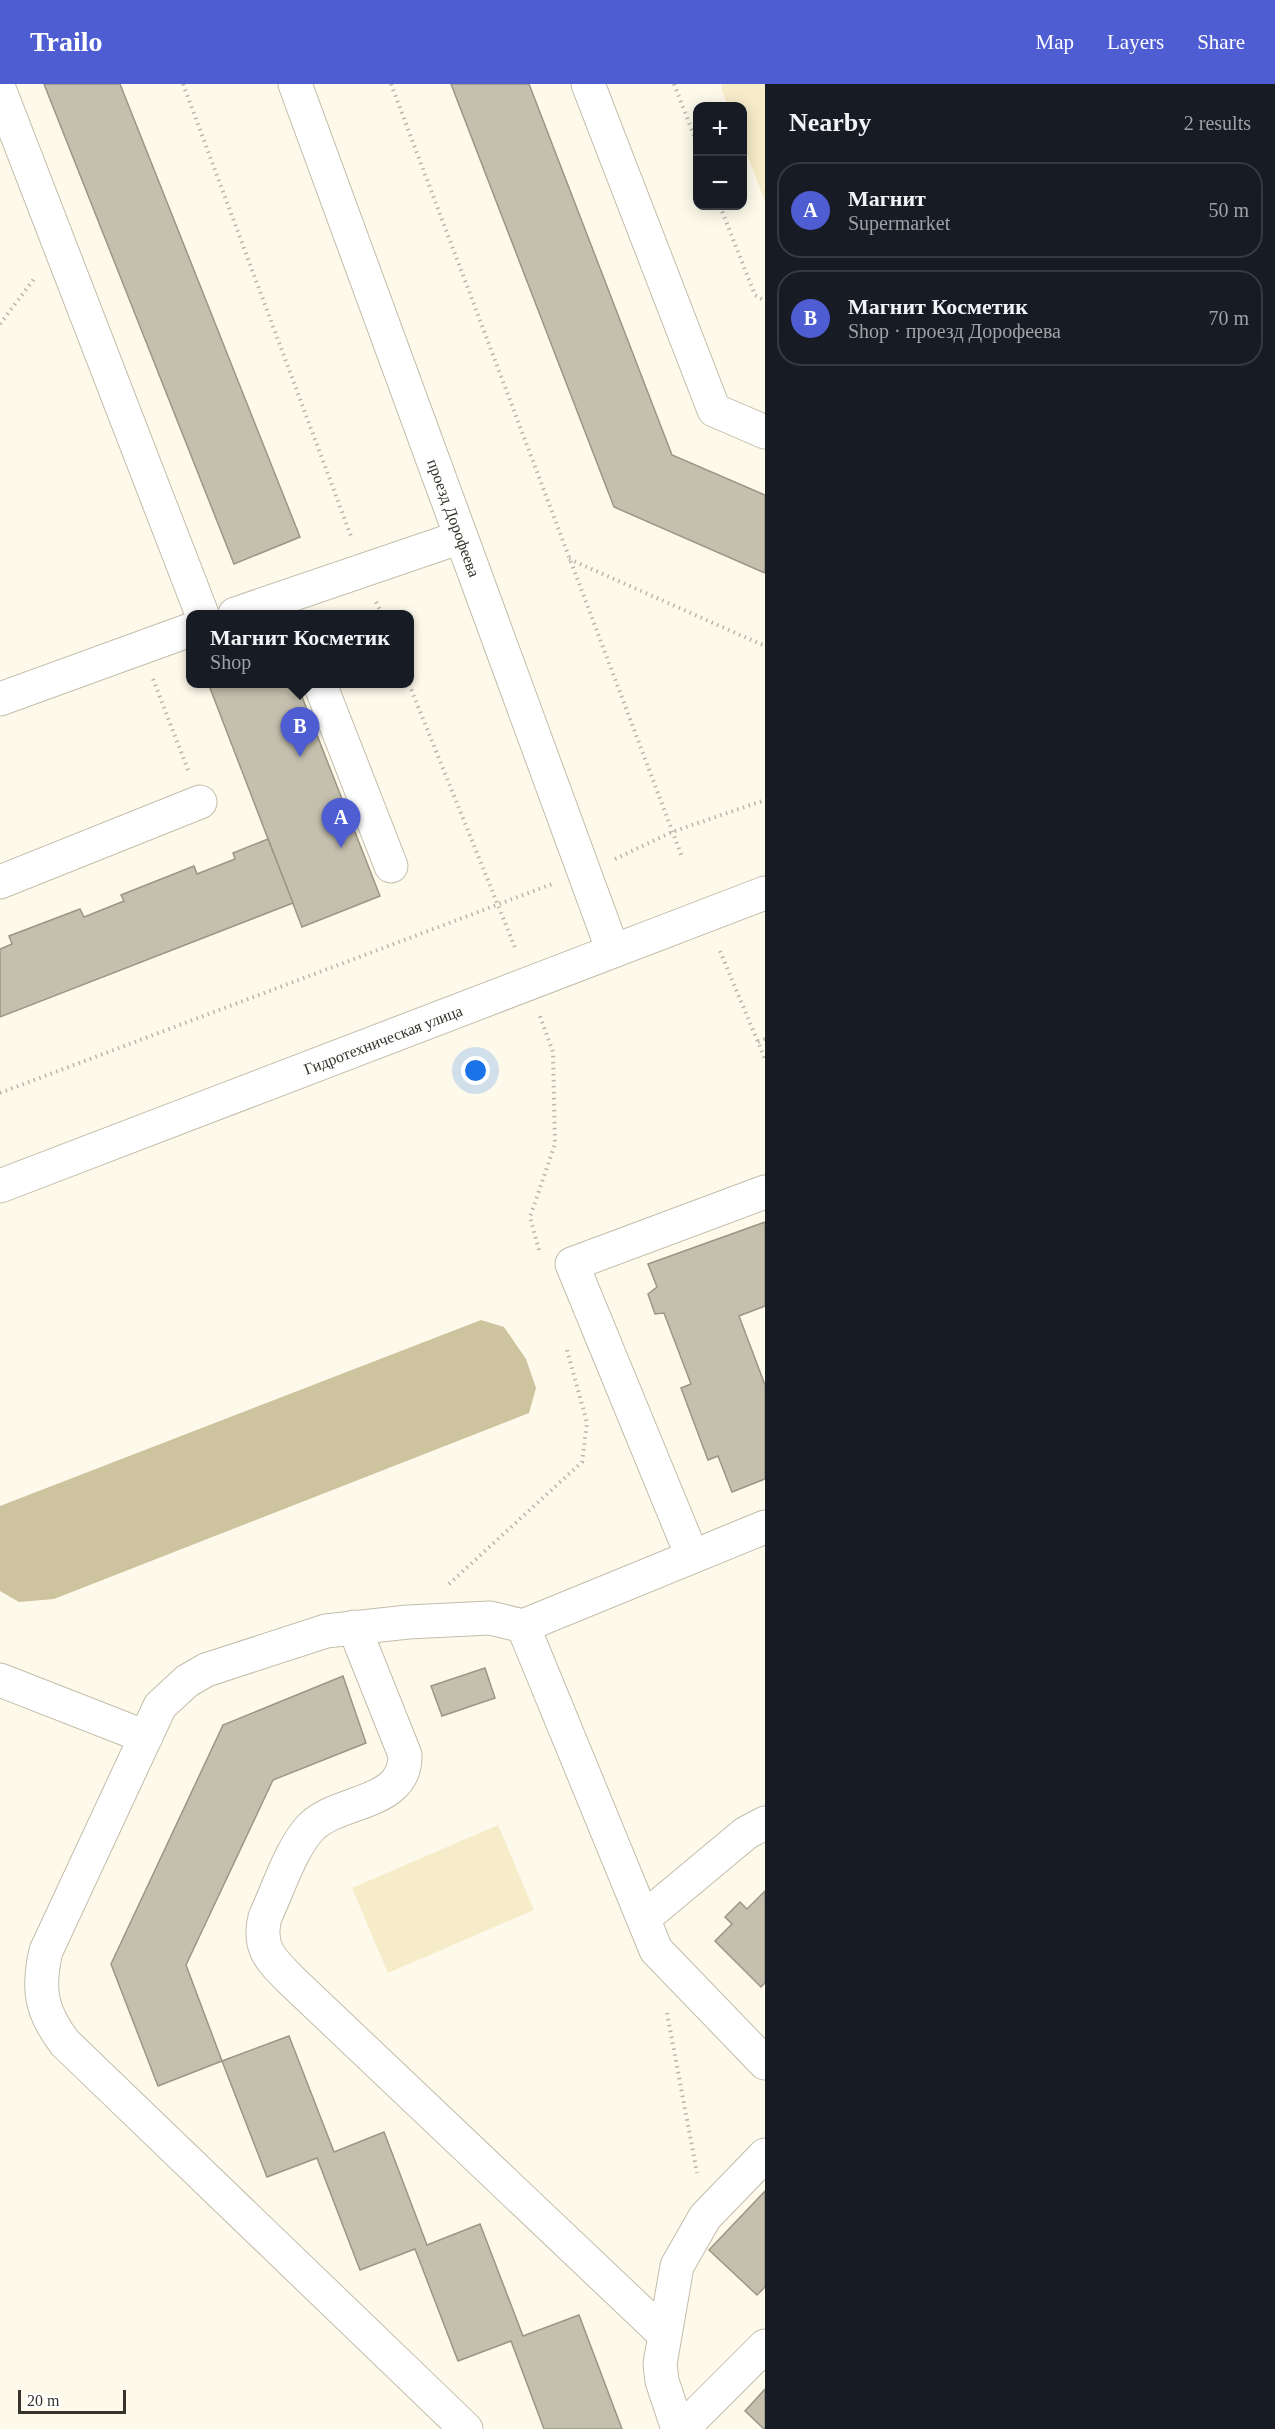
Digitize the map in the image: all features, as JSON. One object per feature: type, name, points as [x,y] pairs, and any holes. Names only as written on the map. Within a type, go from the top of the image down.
[{"type":"street","name":"проезд Дорофеева","points":[[295,84],[613,951]]},
{"type":"street","points":[[588,84],[714,410],[765,432]]},
{"type":"street","points":[[0,91],[200,610]]},
{"type":"street","points":[[266,610],[290,606],[364,570],[461,537]]},
{"type":"street","points":[[0,699],[186,631]]},
{"type":"street","points":[[322,688],[391,866]]},
{"type":"street","points":[[0,882],[200,802]]},
{"type":"street","name":"Гидротехническая улица","points":[[0,1186],[765,893]]},
{"type":"street","points":[[692,1556],[572,1264],[765,1192]]},
{"type":"street","points":[[466,2429],[65,2043],[46,2013],[41,1992],[41,1973],[46,1951],[160,1706],[187,1681],[206,1670],[312,1635],[354,1627],[490,1617],[523,1626],[765,1527]]},
{"type":"street","points":[[523,1626],[656,1950],[765,2063]]},
{"type":"street","points":[[354,1627],[405,1755],[405,1765],[397,1783],[388,1791],[326,1816],[305,1834],[265,1917],[262,1930],[267,1954],[294,1983],[664,2334]]},
{"type":"street","points":[[0,1680],[146,1737]]},
{"type":"street","points":[[644,1918],[746,1833],[765,1823]]},
{"type":"street","points":[[678,2429],[662,2381],[660,2364],[677,2266],[705,2217],[765,2155]]},
{"type":"street","points":[[682,2429],[765,2346]]},
{"type":"path","points":[[183,84],[380,610]]},
{"type":"path","points":[[391,84],[682,857]]},
{"type":"path","points":[[674,84],[693,133]]},
{"type":"path","points":[[722,210],[754,296],[765,301]]},
{"type":"path","points":[[0,324],[60,245]]},
{"type":"path","points":[[568,558],[765,646]]},
{"type":"path","points":[[141,648],[200,802]]},
{"type":"path","points":[[411,688],[529,983],[553,1052],[555,1144],[530,1217],[539,1251]]},
{"type":"path","points":[[0,1093],[584,873],[672,832],[765,800]]},
{"type":"path","points":[[720,951],[765,1059]]},
{"type":"path","points":[[758,1042],[765,1039]]},
{"type":"path","points":[[408,1622],[582,1462],[587,1423],[565,1343]]},
{"type":"path","points":[[667,2008],[705,2217]]},
{"type":"shaded area","points":[[722,84],[765,84],[765,202],[747,155],[747,102],[726,102],[721,88]]},
{"type":"shaded area","points":[[481,1320],[504,1327],[526,1359],[536,1388],[529,1413],[54,1599],[19,1602],[0,1591],[0,1506]]},
{"type":"shaded area","points":[[498,1825],[534,1910],[388,1973],[352,1888]]},
{"type":"building","points":[[44,84],[120,84],[300,537],[234,564]]},
{"type":"building","points":[[451,84],[529,84],[672,455],[765,495],[765,573],[614,507]]},
{"type":"building","points":[[210,688],[299,688],[380,896],[302,927]]},
{"type":"building","points":[[268,839],[293,903],[0,1017],[0,949],[12,944],[9,936],[80,909],[84,917],[124,901],[121,895],[194,866],[197,874],[235,859],[233,853]]},
{"type":"building","points":[[765,1222],[765,1306],[739,1316],[765,1385],[765,1479],[732,1492],[718,1456],[708,1460],[681,1388],[691,1384],[664,1313],[655,1314],[648,1294],[657,1287],[648,1264]]},
{"type":"building","points":[[485,1668],[495,1698],[442,1716],[431,1686]]},
{"type":"building","points":[[343,1676],[366,1743],[273,1780],[186,1965],[222,2061],[158,2086],[111,1964],[223,1725]]},
{"type":"building","points":[[765,1891],[765,1983],[761,1987],[715,1941],[732,1924],[725,1917],[740,1902],[747,1909]]},
{"type":"building","points":[[289,2036],[334,2152],[384,2132],[427,2245],[480,2224],[523,2336],[579,2315],[622,2429],[544,2429],[511,2341],[458,2361],[415,2249],[360,2270],[317,2158],[267,2177],[222,2061]]},
{"type":"building","points":[[765,2191],[765,2287],[757,2295],[709,2250]]},
{"type":"building","points":[[765,2389],[765,2429],[764,2429],[745,2411]]},
{"type":"place","name":"Магнит Косметик","points":[[300,757]]},
{"type":"place","name":"Магнит","points":[[341,848]]}]
